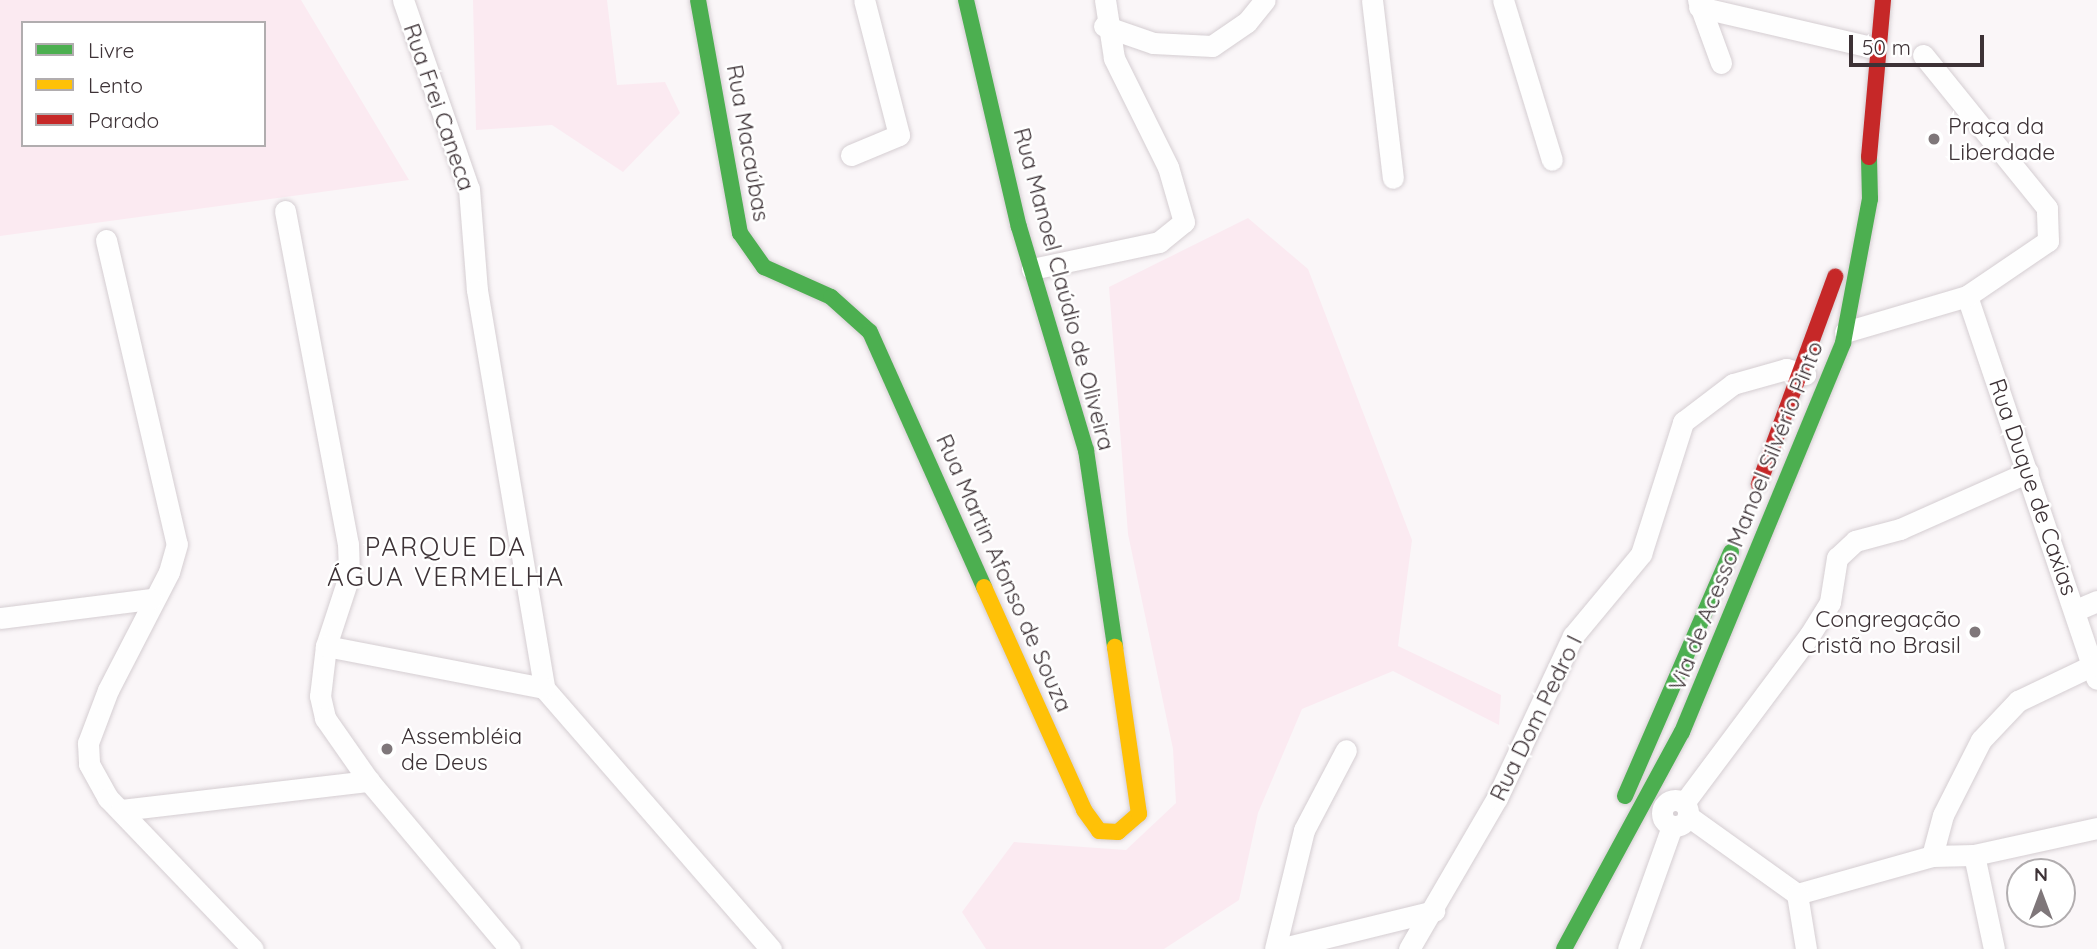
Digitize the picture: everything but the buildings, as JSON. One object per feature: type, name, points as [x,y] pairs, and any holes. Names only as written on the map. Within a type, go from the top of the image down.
[{"type":"main road","name":"Rua Macaúbas","points":[[698,0],[740,233],[764,267],[857,316]]},
{"type":"main road","name":"Rua Manoel Claúdio de Oliveira","points":[[966,0],[1032,269],[1086,450],[1121,675],[1139,814],[1118,832]]},
{"type":"main road","name":"Via de Acesso Manoel Silvério Pinto","points":[[1564,949],[1585,904],[1682,732],[1793,467],[1845,332],[1870,199],[1869,121],[1875,48],[1883,0]]},
{"type":"main road","name":"Via de Acesso Manoel Silvério Pinto","points":[[1851,194],[1869,121]]},
{"type":"main road","name":"Via de Acesso Manoel Silvério Pinto","points":[[1750,507],[1805,374],[1838,262]]},
{"type":"main road","name":"Rua Martin Afonso de Souza","points":[[857,316],[879,347],[1084,810],[1099,831],[1118,832]]},
{"type":"main road","points":[[1793,467],[1815,387],[1805,374]]},
{"type":"main road","name":"Via de Acesso Manoel Silvério Pinto","points":[[1585,904],[1638,762],[1740,531]]},
{"type":"main road","points":[[1638,762],[1644,799]]},
{"type":"street","name":"Rua Frei Caneca","points":[[403,0],[460,154],[544,688]]},
{"type":"street","points":[[851,155],[899,135],[864,0]]},
{"type":"street","points":[[1032,269],[1159,242],[1179,230],[1184,212],[1104,26],[1105,0]]},
{"type":"street","points":[[1104,26],[1164,45],[1212,46],[1247,22],[1265,0]]},
{"type":"street","points":[[1372,0],[1393,178]]},
{"type":"street","points":[[1503,0],[1552,160]]},
{"type":"street","points":[[1699,4],[1875,48]]},
{"type":"street","points":[[1699,4],[1721,63]]},
{"type":"street","points":[[1845,332],[1967,296],[2038,252],[2048,241],[2050,218],[1953,85],[1923,55]]},
{"type":"street","points":[[285,211],[346,521],[349,576],[326,646],[320,696],[325,718],[369,781],[510,949]]},
{"type":"street","points":[[106,240],[176,526],[169,572],[151,599],[88,743],[89,764],[121,810],[253,949]]},
{"type":"street","name":"Rua Duque de Caxias","points":[[1967,296],[2076,610],[2094,672]]},
{"type":"street","name":"Rua Dom Pedro I","points":[[1409,949],[1434,911],[1497,798],[1567,646],[1641,554],[1683,422],[1733,384],[1786,369],[1805,374]]},
{"type":"street","points":[[1628,949],[1676,812],[1809,636],[1830,602],[1837,558],[1864,537],[1900,530],[2028,472]]},
{"type":"street","points":[[0,618],[151,599]]},
{"type":"street","points":[[2076,610],[2097,601]]},
{"type":"street","points":[[326,646],[544,688],[771,949]]},
{"type":"street","points":[[1932,856],[1943,815],[1981,740],[2018,701],[2094,672]]},
{"type":"street","points":[[1346,750],[1304,830],[1277,949],[1334,945],[1434,911]]},
{"type":"street","points":[[1656,777],[1676,812]]},
{"type":"street","points":[[121,810],[369,781]]},
{"type":"street","points":[[1644,799],[1676,812],[1797,894],[1806,949]]},
{"type":"street","points":[[1797,894],[1932,856],[1974,855],[2097,828]]},
{"type":"street","points":[[1974,855],[1994,949]]},
{"type":"shaded area","points":[[0,0],[301,0],[409,180],[0,236]]},
{"type":"shaded area","points":[[473,0],[607,0],[617,85],[665,82],[680,113],[623,172],[552,125],[476,130]]},
{"type":"shaded area","points":[[1248,218],[1308,269],[1412,540],[1398,646],[1501,695],[1499,725],[1393,671],[1302,709],[1258,813],[1239,900],[1164,949],[986,949],[962,912],[1014,842],[1126,850],[1176,803],[1173,749],[1128,534],[1109,287]]},
{"type":"traffic: fast","points":[[698,0],[740,233],[764,267],[831,297],[870,332],[984,587]]},
{"type":"traffic: fast","points":[[966,0],[1019,227],[1086,450],[1115,647]]},
{"type":"traffic: fast","points":[[1564,949],[1682,732],[1843,343],[1870,199],[1869,157]]},
{"type":"traffic: fast","points":[[1625,796],[1731,552]]},
{"type":"traffic: slow","points":[[984,587],[1084,810],[1099,831],[1118,832],[1139,814],[1115,647]]},
{"type":"traffic: jam","points":[[1869,157],[1883,0]]},
{"type":"traffic: jam","points":[[1759,484],[1835,277]]},
{"type":"place","name":"Praça da Liberdade","points":[[1934,139]]},
{"type":"place","name":"Congregação Cristã no Brasil","points":[[1975,632]]},
{"type":"place","name":"Assembléia de Deus","points":[[387,749]]},
{"type":"district","name":"PARQUE DA ÁGUA VERMELHA","points":[[446,562]]}]
